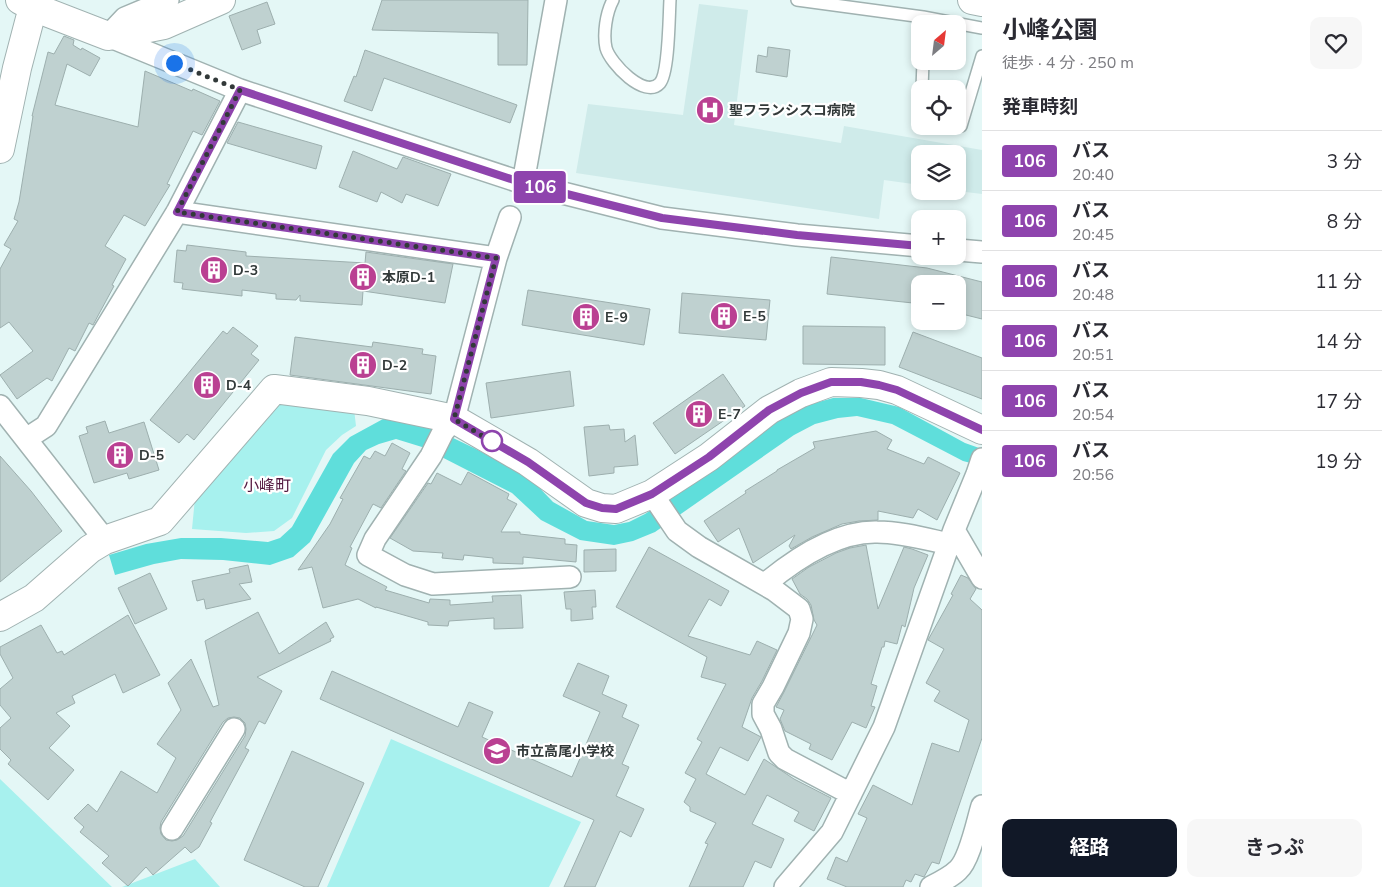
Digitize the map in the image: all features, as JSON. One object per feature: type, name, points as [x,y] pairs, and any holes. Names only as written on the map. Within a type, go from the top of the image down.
[{"type":"street","points":[[108,36],[125,18],[168,0]]},
{"type":"street","points":[[108,36],[164,25],[221,0]]},
{"type":"street","points":[[523,183],[556,0]]},
{"type":"street","points":[[972,0],[982,2]]},
{"type":"street","points":[[0,148],[30,2],[240,90],[523,183],[662,218],[797,235],[911,245]]},
{"type":"street","points":[[26,439],[46,426],[177,212],[240,90]]},
{"type":"street","points":[[177,212],[496,258]]},
{"type":"street","points":[[510,217],[496,258],[449,425],[368,555],[405,575],[432,584],[570,577]]},
{"type":"street","points":[[966,251],[982,252]]},
{"type":"street","points":[[0,617],[34,598],[90,548],[105,540],[160,521],[274,389],[368,401],[449,425],[528,462],[586,503],[602,508],[616,509],[654,497],[769,410],[801,393],[831,382],[861,382],[897,390],[982,430]]},
{"type":"street","points":[[0,406],[105,540]]},
{"type":"street","points":[[785,887],[832,832],[884,727],[951,537],[980,469]]},
{"type":"street","points":[[654,497],[677,531],[699,548],[747,576],[765,584],[799,609],[802,619],[799,633],[763,704],[763,714],[771,729],[778,753],[785,759],[851,794]]},
{"type":"street","points":[[765,584],[785,567],[838,539],[857,533],[877,532],[951,537],[982,578]]},
{"type":"street","points":[[172,829],[234,729]]},
{"type":"street","points":[[932,887],[960,869],[967,855],[982,806]]},
{"type":"lane","points":[[613,0],[608,10],[606,48],[610,57],[628,77],[644,87],[653,87],[660,82],[666,70],[670,0]]},
{"type":"lane","points":[[797,0],[911,18]]},
{"type":"lane","points":[[966,26],[982,28]]},
{"type":"lane","points":[[966,109],[982,56]]},
{"type":"shaded area","name":"聖フランシスコ病院","points":[[699,4],[748,10],[734,125],[841,143],[844,126],[953,145],[911,145],[911,184],[884,180],[879,219],[576,173],[588,104],[683,115]]},
{"type":"shaded area","name":"聖フランシスコ病院","points":[[966,147],[982,150],[982,194],[966,192]]},
{"type":"shaded area","points":[[833,398],[861,398],[899,407],[965,443],[982,449],[982,466],[963,461],[892,424],[857,416],[838,418],[815,424],[794,435],[655,532],[633,541],[614,545],[580,540],[541,520],[512,493],[422,447],[396,439],[366,450],[354,463],[310,542],[293,557],[270,565],[223,560],[181,559],[154,564],[115,575],[109,555],[146,544],[181,538],[221,538],[268,542],[280,538],[292,527],[333,454],[350,437],[383,419],[424,424],[476,449],[530,478],[553,502],[587,521],[614,525],[629,522],[645,514],[683,489],[784,417],[808,405]]},
{"type":"shaded area","points":[[277,401],[354,409],[356,426],[342,435],[326,450],[292,518],[274,531],[246,533],[192,529],[195,498]]},
{"type":"shaded area","points":[[391,739],[581,822],[549,887],[327,887]]},
{"type":"shaded area","points":[[0,779],[112,887],[0,887]]},
{"type":"shaded area","points":[[195,859],[220,887],[122,887]]},
{"type":"building","points":[[382,0],[528,0],[527,65],[498,65],[498,33],[372,30]]},
{"type":"building","points":[[267,2],[275,24],[257,30],[261,43],[242,50],[229,16]]},
{"type":"building","points":[[64,36],[74,40],[73,45],[81,50],[82,48],[100,58],[90,76],[67,64],[55,105],[138,127],[145,71],[220,101],[202,135],[193,131],[167,184],[170,185],[145,226],[124,215],[105,246],[126,259],[93,325],[89,323],[75,351],[69,348],[52,381],[47,378],[17,399],[0,375],[33,351],[9,322],[0,328],[0,269],[11,249],[4,245],[18,221],[14,219],[19,202],[32,116],[48,52],[54,54]]},
{"type":"building","points":[[768,47],[790,50],[787,77],[756,72],[758,55],[767,57]]},
{"type":"building","points":[[365,50],[517,105],[510,123],[384,78],[372,111],[344,101],[354,76],[356,77]]},
{"type":"building","points":[[238,122],[322,146],[316,169],[227,143]]},
{"type":"building","points":[[353,151],[397,169],[403,157],[451,174],[438,206],[406,194],[402,203],[381,192],[377,202],[339,187]]},
{"type":"building","name":"本原D-1","points":[[187,245],[246,252],[246,256],[365,263],[366,252],[453,264],[445,303],[363,291],[362,305],[300,301],[300,295],[296,300],[276,299],[276,294],[242,290],[242,296],[182,289],[183,283],[174,282],[177,250],[186,251]]},
{"type":"building","points":[[831,257],[927,268],[954,275],[911,275],[911,303],[827,294]]},
{"type":"building","points":[[966,278],[982,282],[982,319],[966,315]]},
{"type":"building","name":"E-9","points":[[528,290],[650,309],[644,345],[522,325]]},
{"type":"building","name":"E-5","points":[[682,293],[770,300],[766,340],[679,333]]},
{"type":"building","points":[[803,326],[885,327],[885,365],[803,364]]},
{"type":"building","name":"D-4","points":[[233,327],[258,346],[251,354],[259,360],[194,440],[187,434],[179,443],[150,420],[223,331],[227,334]]},
{"type":"building","points":[[913,332],[982,358],[982,399],[899,367]]},
{"type":"building","name":"D-2","points":[[295,337],[372,347],[373,342],[423,349],[422,354],[436,356],[431,394],[290,375]]},
{"type":"building","points":[[570,371],[574,406],[491,418],[486,383]]},
{"type":"building","name":"E-7","points":[[723,374],[745,406],[675,454],[653,423]]},
{"type":"building","name":"D-5","points":[[105,421],[109,433],[144,422],[159,470],[129,479],[127,473],[94,483],[79,436],[88,433],[86,427]]},
{"type":"building","points":[[609,425],[610,430],[624,429],[625,442],[635,435],[638,465],[614,467],[614,473],[589,476],[584,427]]},
{"type":"building","points":[[876,431],[892,440],[887,449],[924,464],[928,457],[960,473],[937,520],[918,509],[913,518],[878,511],[878,520],[842,524],[812,537],[791,549],[789,546],[795,535],[753,563],[739,528],[718,542],[704,521],[746,493],[745,491],[815,448],[813,442]]},
{"type":"building","points":[[392,443],[410,453],[402,469],[406,471],[381,508],[373,504],[350,547],[352,548],[345,565],[387,587],[385,590],[429,603],[430,599],[450,600],[450,605],[493,602],[492,596],[521,595],[523,628],[494,629],[494,618],[449,621],[448,626],[428,625],[428,622],[376,608],[358,599],[323,608],[312,567],[298,570],[330,524],[343,499],[340,498],[364,456],[370,459],[375,451],[385,456]]},
{"type":"building","points":[[0,456],[31,491],[62,531],[0,582]]},
{"type":"building","points":[[468,472],[509,494],[507,499],[517,504],[501,532],[520,532],[520,534],[565,539],[565,544],[577,545],[576,562],[523,557],[523,564],[493,563],[493,558],[464,555],[463,560],[442,558],[443,553],[413,551],[390,538],[428,483],[431,484],[437,473],[461,485]]},
{"type":"building","points":[[866,545],[878,609],[904,547],[928,555],[914,588],[905,627],[902,625],[897,644],[885,641],[884,647],[882,647],[871,684],[877,686],[871,706],[875,707],[866,728],[852,722],[832,760],[809,749],[811,744],[785,731],[780,719],[784,710],[776,707],[817,625],[811,605],[800,594],[792,579],[809,567],[836,553]]},
{"type":"building","points":[[649,547],[729,591],[721,606],[709,599],[688,636],[750,655],[757,641],[777,650],[752,698],[742,727],[761,737],[748,761],[720,747],[706,774],[745,795],[764,759],[794,779],[831,798],[814,831],[794,821],[799,812],[767,795],[752,824],[784,839],[771,868],[755,861],[743,887],[689,887],[708,844],[705,843],[716,823],[690,811],[690,807],[684,802],[696,779],[685,773],[702,742],[697,739],[726,684],[701,677],[707,657],[616,607]]},
{"type":"building","points":[[616,549],[616,571],[584,572],[584,550]]},
{"type":"building","points":[[248,565],[252,582],[239,584],[251,599],[206,609],[204,599],[197,601],[192,581],[230,573],[229,569]]},
{"type":"building","points":[[150,573],[167,609],[135,624],[118,588]]},
{"type":"building","points":[[961,575],[968,578],[976,589],[970,599],[982,610],[982,738],[939,864],[932,862],[924,877],[915,874],[911,882],[906,880],[903,887],[847,887],[827,879],[836,857],[847,862],[867,818],[858,814],[873,785],[912,805],[932,743],[959,752],[969,720],[934,701],[940,691],[926,683],[944,649],[928,640],[953,595],[951,594]]},
{"type":"building","points":[[595,590],[596,607],[592,607],[593,619],[571,621],[571,609],[566,609],[564,592]]},
{"type":"building","points":[[258,612],[279,654],[326,622],[334,637],[330,639],[331,641],[257,677],[282,691],[265,724],[259,721],[245,748],[249,750],[210,822],[212,823],[199,847],[191,853],[185,847],[153,875],[146,867],[128,886],[102,863],[109,856],[80,832],[84,827],[74,818],[88,804],[97,812],[121,771],[157,793],[176,758],[157,744],[181,710],[168,683],[191,659],[213,707],[219,705],[205,641]],"holes":[[[228,718],[240,718],[245,723],[245,736],[183,836],[177,840],[166,840],[161,834],[161,822],[223,722]]]},
{"type":"building","points":[[128,615],[160,675],[123,693],[115,674],[72,696],[75,703],[56,713],[70,726],[49,748],[74,770],[48,800],[8,764],[11,760],[0,749],[0,728],[11,718],[0,705],[0,689],[13,678],[0,654],[0,647],[41,625],[57,653],[62,651],[64,655]]},
{"type":"building","points":[[578,663],[609,676],[602,694],[627,705],[622,717],[639,725],[622,764],[629,767],[616,796],[644,809],[631,837],[620,831],[595,887],[564,887],[594,820],[320,699],[332,671],[458,727],[469,702],[493,712],[482,737],[572,777],[600,712],[563,696]]},
{"type":"building","points":[[292,751],[364,783],[318,887],[305,887],[244,860]]},
{"type":"bus line","name":"106","points":[[911,245],[797,235],[662,218],[523,183],[240,90],[177,212],[496,258],[454,419],[528,462],[586,503],[602,508],[616,509],[648,497],[709,457],[769,410],[801,393],[831,382],[861,382],[897,390],[982,430]]},
{"type":"place","name":"聖フランシスコ病院","points":[[710,110]]},
{"type":"place","name":"D-3","points":[[214,270]]},
{"type":"place","name":"本原D-1","points":[[363,277]]},
{"type":"place","name":"E-5","points":[[724,316]]},
{"type":"place","name":"E-9","points":[[586,317]]},
{"type":"place","name":"D-2","points":[[363,365]]},
{"type":"place","name":"D-4","points":[[207,385]]},
{"type":"place","name":"E-7","points":[[699,414]]},
{"type":"place","name":"D-5","points":[[120,455]]},
{"type":"place","name":"市立高尾小学校","points":[[497,751]]},
{"type":"district","name":"小峰町","points":[[267,486]]},
{"type":"route","points":[[174,63],[240,90],[177,212],[496,258],[454,419],[498,445],[492,441]]}]
